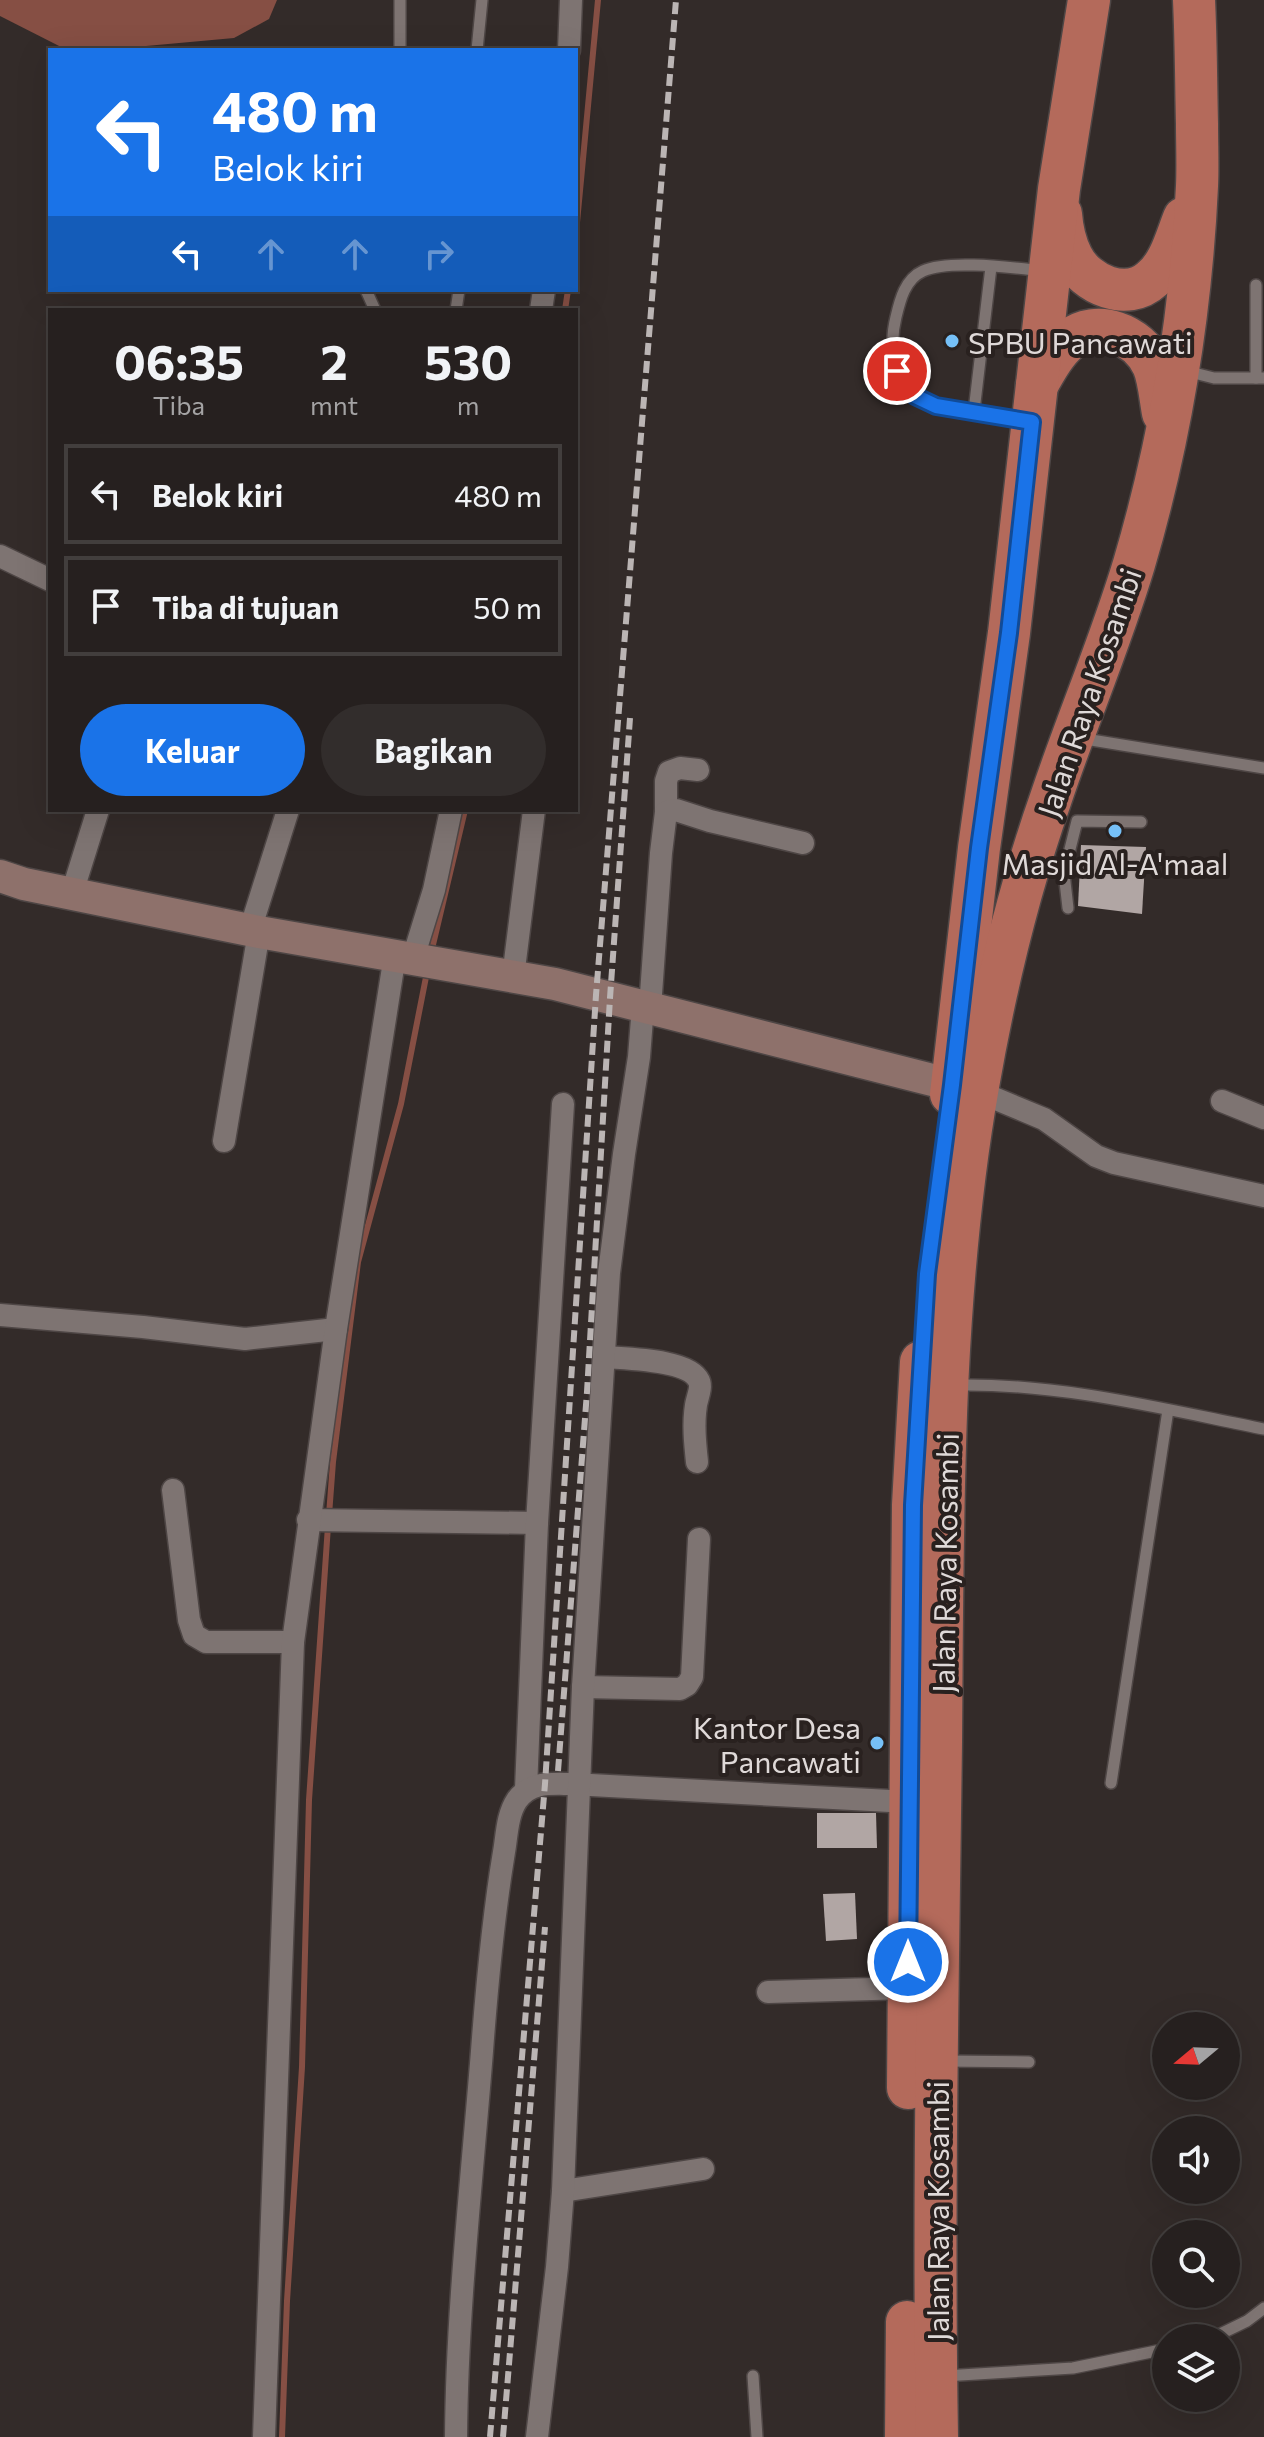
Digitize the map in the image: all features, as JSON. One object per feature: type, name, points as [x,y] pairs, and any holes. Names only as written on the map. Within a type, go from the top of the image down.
[{"type":"highway","name":"Jalan Raya Kosambi","points":[[906,2437],[918,1971],[979,848],[1009,633],[1059,189],[1089,0]]},
{"type":"highway","name":"Jalan Raya Kosambi","points":[[937,2437],[937,2061],[918,1971],[909,1802],[913,1505],[927,1274],[964,1088],[1006,947],[1047,868],[1072,737],[1116,620],[1168,435],[1186,311],[1198,183],[1194,0]]},
{"type":"highway","points":[[1059,189],[1062,224],[1072,257],[1090,278],[1118,290],[1133,289],[1151,281],[1160,270],[1169,257],[1198,183]]},
{"type":"highway","points":[[1034,404],[1058,351],[1072,337],[1094,329],[1119,333],[1145,352],[1152,362],[1168,435]]},
{"type":"street","points":[[569,48],[571,0]]},
{"type":"street","points":[[0,556],[48,579]]},
{"type":"street","points":[[537,2437],[563,2191],[583,1687],[609,1273],[647,1007],[666,812],[666,781],[669,772],[680,768],[698,770]]},
{"type":"street","points":[[666,812],[676,810],[803,843]]},
{"type":"street","points":[[72,893],[97,812]]},
{"type":"street","points":[[224,1141],[254,931],[287,812]]},
{"type":"street","points":[[264,2437],[293,1642],[315,1521],[336,1329],[412,958],[434,890],[451,812]]},
{"type":"street","points":[[513,977],[534,812]]},
{"type":"street","points":[[0,876],[24,884],[254,931],[555,984],[647,1007],[964,1088],[1044,1119],[1096,1156],[1114,1163],[1264,1196]]},
{"type":"street","points":[[1222,1101],[1264,1118]]},
{"type":"street","points":[[456,2437],[457,2370],[487,1975],[509,1818],[526,1789],[537,1523],[563,1104]]},
{"type":"street","points":[[0,1315],[245,1339],[336,1329]]},
{"type":"street","points":[[604,1357],[677,1365],[699,1380],[694,1434],[697,1462]]},
{"type":"street","points":[[173,1490],[189,1620],[194,1635],[206,1642],[293,1642]]},
{"type":"street","points":[[315,1521],[537,1523]]},
{"type":"street","points":[[583,1687],[680,1689],[690,1683],[699,1539]]},
{"type":"street","points":[[526,1789],[545,1784],[579,1784],[909,1802]]},
{"type":"street","points":[[768,1992],[918,1971]]},
{"type":"street","points":[[563,2191],[703,2169]]},
{"type":"lane","points":[[400,0],[400,48]]},
{"type":"lane","points":[[477,48],[482,0]]},
{"type":"lane","points":[[1034,404],[974,411],[936,406],[915,396],[897,371],[892,334],[908,283],[921,272],[939,266],[1049,271]]},
{"type":"lane","points":[[974,411],[991,267]]},
{"type":"lane","points":[[1177,369],[1214,378],[1260,378],[1256,285]]},
{"type":"lane","points":[[1072,737],[1264,768]]},
{"type":"lane","points":[[1068,908],[1047,868],[1077,821],[1141,822]]},
{"type":"lane","points":[[948,1386],[1003,1386],[1060,1391],[1264,1429]]},
{"type":"lane","points":[[1111,1783],[1168,1410]]},
{"type":"lane","points":[[937,2061],[1029,2062]]},
{"type":"lane","points":[[1240,2324],[1264,2308]]},
{"type":"lane","points":[[936,2377],[1073,2368],[1152,2352]]},
{"type":"lane","points":[[753,2376],[757,2437]]},
{"type":"shaded area","points":[[0,0],[277,0],[269,19],[234,38],[124,48],[63,48],[0,16]]},
{"type":"building","points":[[1081,845],[1146,847],[1142,914],[1078,906]]},
{"type":"building","points":[[817,1813],[876,1813],[877,1848],[817,1848]]},
{"type":"building","points":[[855,1893],[857,1939],[826,1941],[823,1894]]},
{"type":"waterway","points":[[578,212],[598,0]]},
{"type":"waterway","points":[[565,308],[568,292]]},
{"type":"waterway","points":[[431,953],[465,812]]},
{"type":"waterway","points":[[329,1515],[358,1262],[401,1104],[427,972]]},
{"type":"waterway","points":[[282,2437],[302,2067],[309,1800],[328,1526]]},
{"type":"railway","points":[[490,2437],[545,1784],[596,995],[676,0]]},
{"type":"railway","points":[[558,1771],[587,1392],[630,718]]},
{"type":"railway","points":[[503,2437],[545,1927]]},
{"type":"place","name":"SPBU Pancawati","points":[[952,341]]},
{"type":"place","name":"Masjid Al-A'maal","points":[[1115,831]]},
{"type":"place","name":"Kantor Desa Pancawati","points":[[877,1743]]},
{"type":"route","points":[[897,371],[915,396],[936,406],[1032,422],[1009,633],[979,848],[927,1274],[913,1505],[908,1962]]}]
